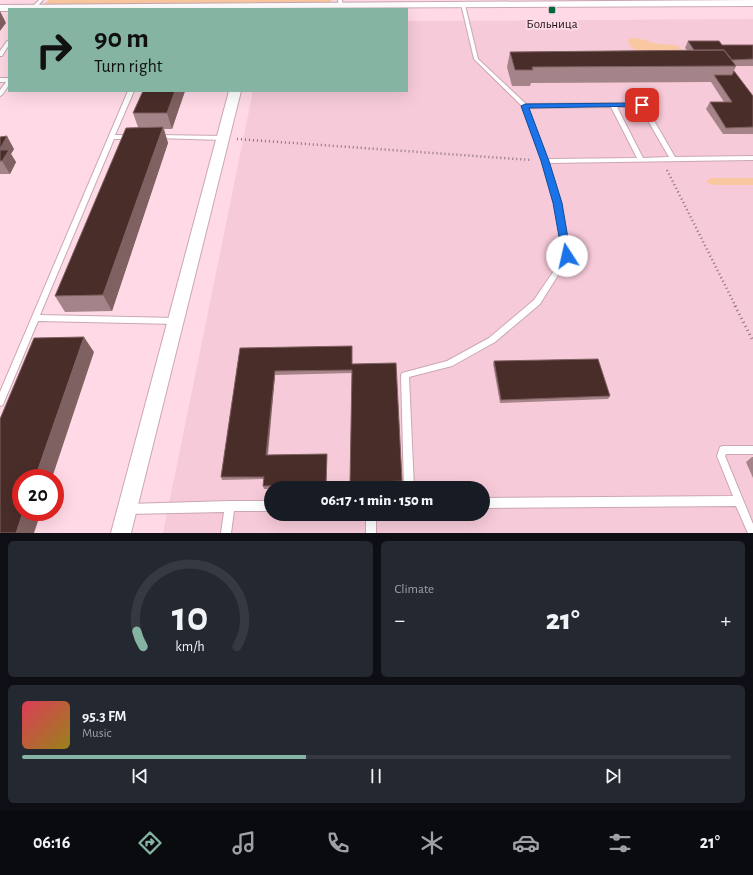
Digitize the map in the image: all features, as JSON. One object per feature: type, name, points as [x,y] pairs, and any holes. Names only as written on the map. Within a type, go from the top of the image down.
[{"type":"street","points":[[144,8],[256,8],[341,3],[463,5],[606,2],[753,3]]},
{"type":"street","points":[[121,533],[235,92]]},
{"type":"lane","points":[[33,8],[41,0]]},
{"type":"lane","points":[[409,481],[404,375],[449,364],[492,340],[537,302],[567,256],[558,203],[545,161],[525,106],[476,59],[463,5]]},
{"type":"lane","points":[[0,54],[8,43]]},
{"type":"lane","points":[[0,94],[8,82]]},
{"type":"lane","points":[[0,402],[131,92]]},
{"type":"lane","points":[[613,105],[641,159]]},
{"type":"lane","points":[[525,106],[642,105],[672,158]]},
{"type":"lane","points":[[112,137],[136,137]]},
{"type":"lane","points":[[151,137],[223,138]]},
{"type":"lane","points":[[545,161],[753,158]]},
{"type":"lane","points":[[36,318],[176,321]]},
{"type":"lane","points":[[753,450],[723,450],[721,456],[750,528],[753,531]]},
{"type":"lane","points":[[490,503],[739,501]]},
{"type":"lane","points":[[226,533],[230,506]]},
{"type":"lane","points":[[127,508],[264,506]]},
{"type":"lane","points":[[371,521],[371,533]]},
{"type":"path","points":[[223,138],[545,161]]},
{"type":"path","points":[[661,159],[753,341]]},
{"type":"shaded area","points":[[49,0],[331,0],[332,3],[43,5]]},
{"type":"shaded area","points":[[753,19],[753,533],[163,533],[253,92],[408,92],[408,21]]},
{"type":"shaded area","points":[[631,38],[642,39],[660,44],[677,45],[681,50],[680,53],[636,50],[631,47],[628,41]]},
{"type":"shaded area","points":[[710,178],[753,178],[753,185],[712,185],[706,182]]},
{"type":"building","points":[[688,41],[719,41],[722,45],[753,45],[753,59],[732,60],[724,50],[694,50]]},
{"type":"building","points":[[724,50],[736,66],[532,67],[533,70],[515,70],[510,52]]},
{"type":"building","points":[[734,71],[753,96],[753,127],[726,128],[710,102],[732,102],[714,75],[732,75]]},
{"type":"building","points":[[143,92],[175,92],[167,113],[133,113]]},
{"type":"building","points":[[163,127],[103,295],[55,296],[126,128]]},
{"type":"building","points":[[7,136],[0,149],[0,137]]},
{"type":"building","points":[[0,150],[9,150],[2,161],[0,161]]},
{"type":"building","points":[[84,337],[38,469],[12,469],[12,521],[20,521],[16,533],[0,533],[0,419],[34,338]]},
{"type":"building","points":[[352,346],[352,364],[396,363],[402,481],[350,481],[352,370],[275,371],[266,455],[327,454],[326,481],[264,481],[263,486],[264,477],[221,477],[240,348]]},
{"type":"building","points":[[598,359],[610,396],[501,400],[494,361]]},
{"type":"place","name":"Больница","points":[[552,10]]},
{"type":"route","points":[[567,256],[558,203],[545,161],[525,106],[642,105]]}]
